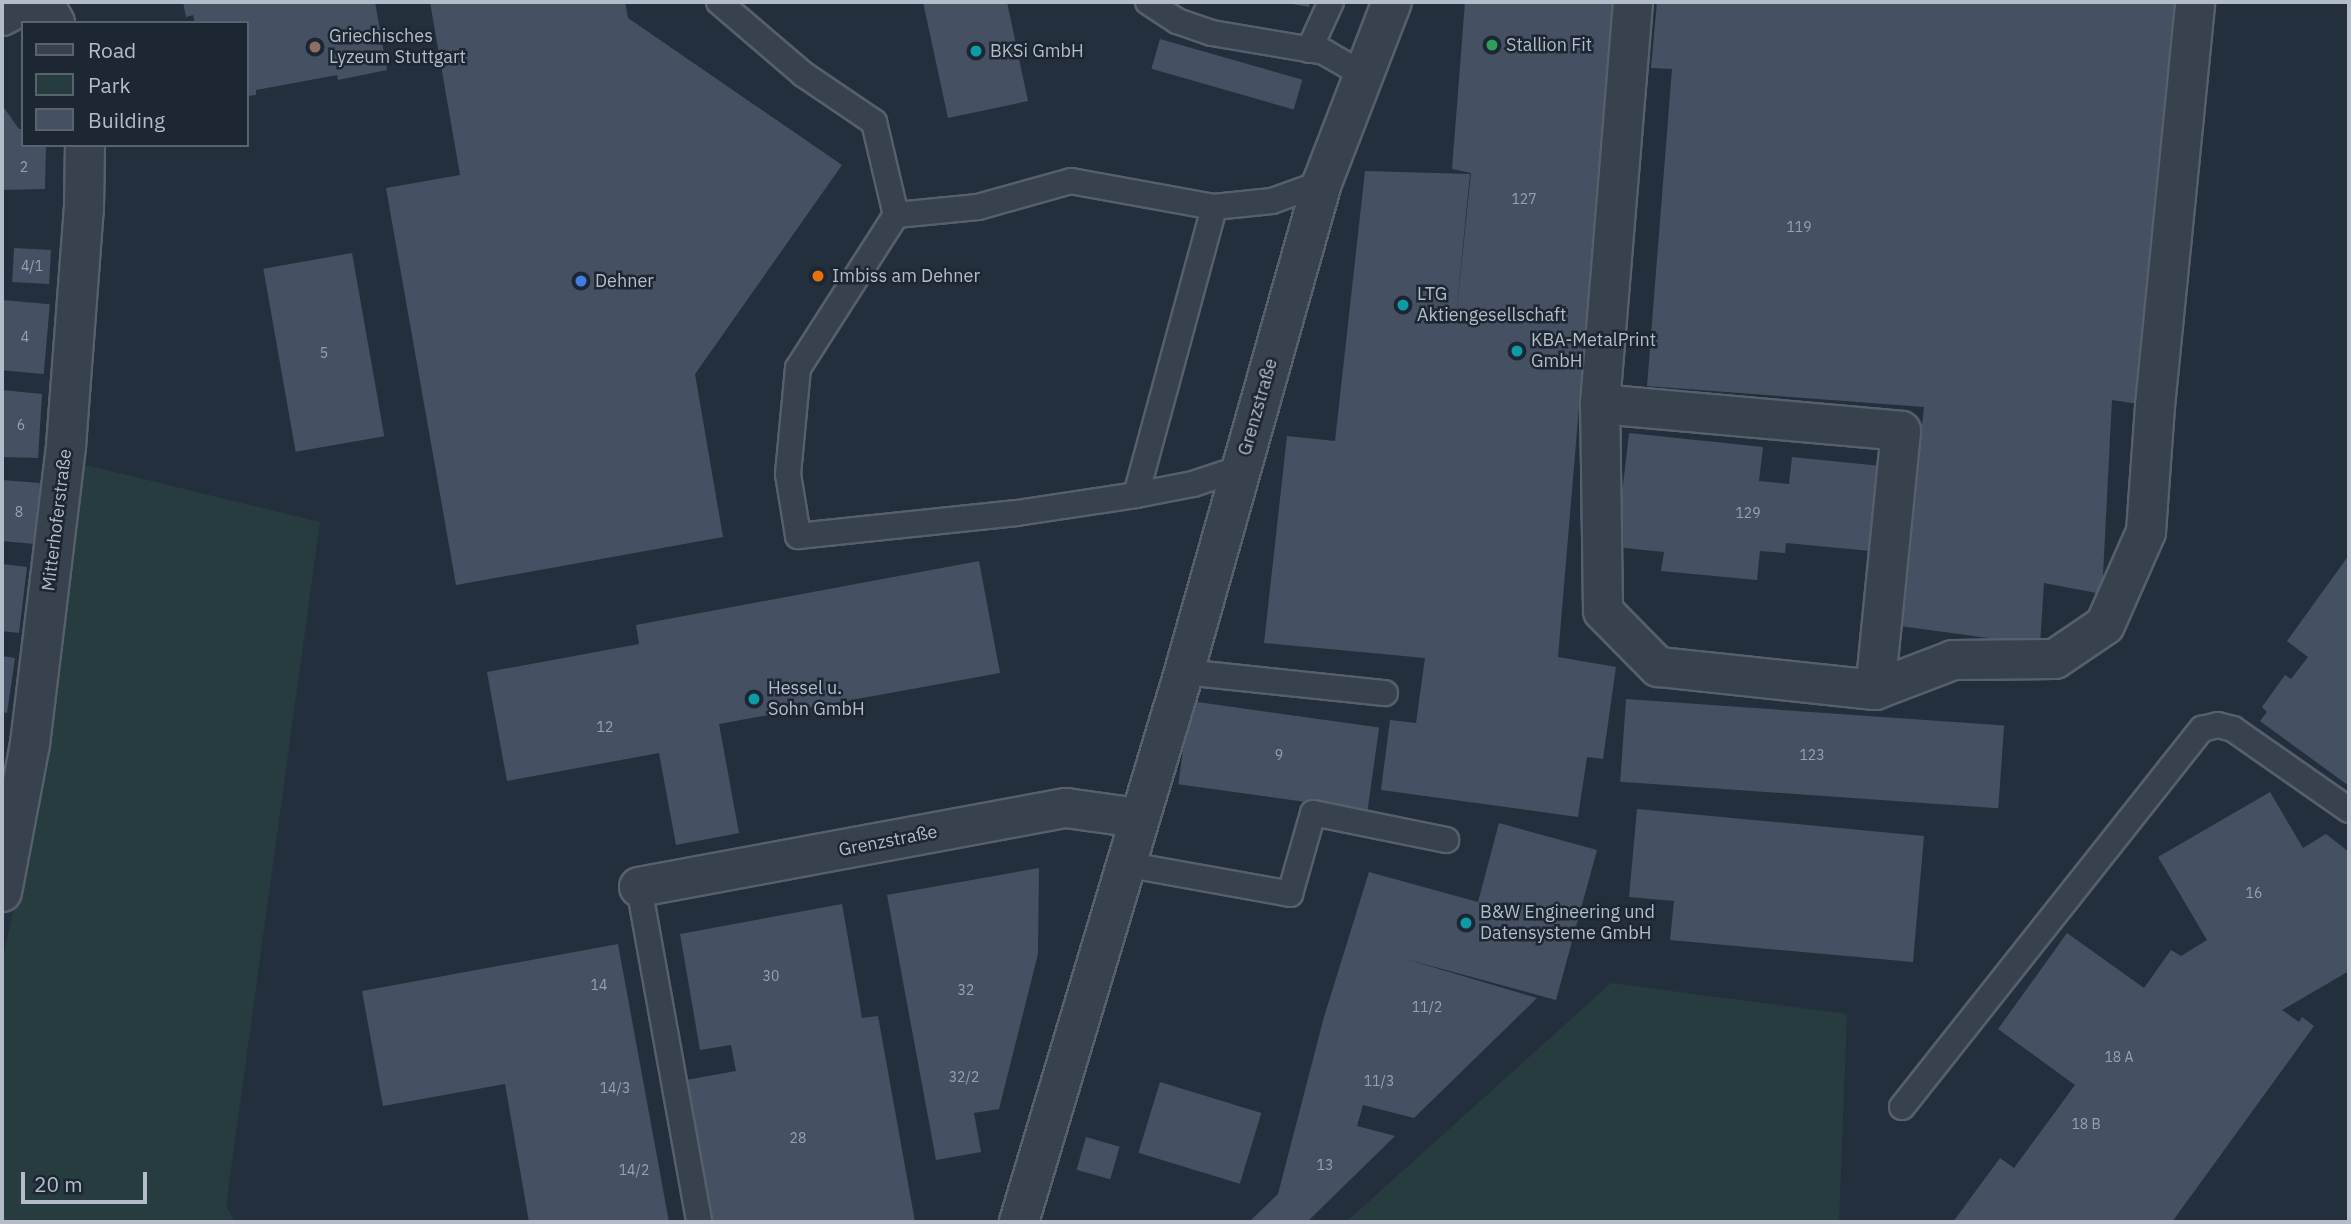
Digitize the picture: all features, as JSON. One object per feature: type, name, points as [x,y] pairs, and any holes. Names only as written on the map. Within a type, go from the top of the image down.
[{"type":"street","points":[[2,16],[28,2]]},
{"type":"street","points":[[43,2],[54,21]]},
{"type":"street","name":"Grenzstraße","points":[[1019,1222],[1124,864],[1184,672],[1322,183],[1392,2]]},
{"type":"street","points":[[1633,2],[1600,404],[1603,611],[1658,667],[1875,690],[1954,660],[2054,659],[2105,625],[2146,532],[2156,393],[2196,2]]},
{"type":"street","name":"Mitterhoferstraße","points":[[2,892],[30,744],[66,446],[84,208],[85,147]]},
{"type":"street","points":[[1600,404],[1900,431],[1875,690]]},
{"type":"street","name":"Grenzstraße","points":[[639,887],[1066,808],[1138,818]]},
{"type":"lane","points":[[719,2],[803,74],[874,122],[896,215],[798,368],[788,474],[798,536],[1017,513],[1136,495],[1193,484],[1241,468]]},
{"type":"lane","points":[[1148,2],[1177,21],[1212,33],[1324,52],[1364,75]]},
{"type":"lane","points":[[1309,50],[1331,2]]},
{"type":"lane","points":[[896,215],[978,207],[1071,181],[1214,206],[1272,201],[1322,183]]},
{"type":"lane","points":[[1136,495],[1214,206]]},
{"type":"lane","points":[[1184,672],[1385,693]]},
{"type":"lane","points":[[1902,1107],[2202,729],[2218,725],[2233,729],[2349,810]]},
{"type":"lane","points":[[1124,864],[1290,894],[1313,813],[1446,840]]},
{"type":"lane","points":[[639,887],[699,1222]]},
{"type":"green space","points":[[82,464],[320,522],[226,1206],[235,1222],[2,1222],[2,963],[44,766]]},
{"type":"green space","points":[[1611,983],[1847,1014],[1839,1222],[1346,1222]]},
{"type":"building","name":"Griechisches Lyzeum Stuttgart","points":[[183,2],[375,2],[387,70],[338,80],[337,75],[256,90],[256,95],[248,96],[248,21],[194,21],[193,15],[186,17]]},
{"type":"building","name":"Dehner","points":[[430,2],[625,2],[628,18],[842,165],[695,374],[723,537],[456,585],[386,188],[460,175]]},
{"type":"building","name":"BKSi GmbH","points":[[923,2],[1007,2],[1028,101],[948,118]]},
{"type":"building","points":[[1281,2],[1310,2],[1309,7]]},
{"type":"building","points":[[1465,2],[1613,2],[1558,657],[1616,667],[1603,759],[1587,757],[1578,817],[1381,790],[1390,720],[1416,723],[1425,658],[1264,643],[1287,436],[1335,441],[1365,171],[1470,174],[1454,337],[1471,173],[1452,169]]},
{"type":"building","points":[[1657,2],[2177,2],[2139,404],[2112,400],[2102,594],[2044,583],[2040,645],[1900,626],[1924,407],[1647,386],[1672,69],[1651,68]]},
{"type":"building","points":[[1160,39],[1302,80],[1294,110],[1151,69]]},
{"type":"building","points":[[2,105],[21,129],[21,147],[46,147],[45,189],[2,190]]},
{"type":"building","points":[[14,248],[51,250],[49,284],[12,282]]},
{"type":"building","points":[[352,253],[384,436],[296,452],[263,269]]},
{"type":"building","points":[[2,300],[50,304],[44,374],[2,370]]},
{"type":"building","points":[[2,390],[42,394],[38,458],[2,457]]},
{"type":"building","points":[[1629,433],[1763,447],[1759,481],[1789,484],[1792,457],[1881,466],[1871,551],[1786,543],[1785,553],[1760,551],[1757,580],[1661,571],[1664,552],[1616,547]]},
{"type":"building","points":[[2,480],[40,483],[34,544],[2,541]]},
{"type":"building","points":[[2349,555],[2349,786],[2260,721],[2267,712],[2262,707],[2285,675],[2291,679],[2308,657],[2287,641]]},
{"type":"building","name":"Hessel u. Sohn GmbH","points":[[979,561],[1000,673],[719,724],[739,833],[676,845],[659,753],[507,781],[487,672],[639,644],[636,625]]},
{"type":"building","points":[[2,564],[27,567],[19,633],[2,631]]},
{"type":"building","points":[[2,656],[15,658],[7,713],[2,712]]},
{"type":"building","points":[[1626,699],[2004,725],[1998,808],[1620,782]]},
{"type":"building","points":[[1190,701],[1379,728],[1367,811],[1178,784]]},
{"type":"building","points":[[2270,792],[2303,848],[2326,834],[2349,852],[2349,971],[2282,1010],[2299,1022],[2302,1017],[2314,1026],[2172,1222],[1953,1222],[2000,1158],[2014,1168],[2075,1085],[1998,1029],[2067,933],[2144,988],[2171,950],[2181,956],[2207,940],[2158,857]]},
{"type":"building","points":[[1637,809],[1924,836],[1913,962],[1670,940],[1674,901],[1629,897]]},
{"type":"building","points":[[1499,823],[1597,850],[1556,1000],[1402,958],[1537,998],[1414,1118],[1363,1105],[1357,1126],[1395,1136],[1307,1222],[1249,1222],[1278,1194],[1324,1017],[1369,872],[1478,902]]},
{"type":"building","points":[[1039,868],[1038,954],[999,1109],[974,1113],[981,1152],[936,1160],[887,895]]},
{"type":"building","points":[[842,904],[862,1018],[878,1016],[915,1222],[711,1222],[686,1080],[736,1071],[731,1045],[700,1050],[680,934]]},
{"type":"building","points":[[618,944],[669,1222],[529,1222],[505,1084],[383,1106],[362,991]]},
{"type":"building","points":[[1160,1082],[1261,1113],[1240,1184],[1138,1153]]},
{"type":"building","points":[[1086,1137],[1120,1147],[1110,1179],[1077,1170]]},
{"type":"place","name":"Stallion Fit","points":[[1492,45]]},
{"type":"place","name":"Griechisches Lyzeum Stuttgart","points":[[315,47]]},
{"type":"place","name":"BKSi GmbH","points":[[976,51]]},
{"type":"place","name":"Imbiss am Dehner","points":[[818,276]]},
{"type":"place","name":"Dehner","points":[[581,281]]},
{"type":"place","name":"LTG Aktiengesellschaft","points":[[1403,305]]},
{"type":"place","name":"KBA-MetalPrint GmbH","points":[[1517,351]]},
{"type":"place","name":"Hessel u. Sohn GmbH","points":[[754,699]]},
{"type":"place","name":"B&W Engineering und Datensysteme GmbH","points":[[1466,923]]}]
